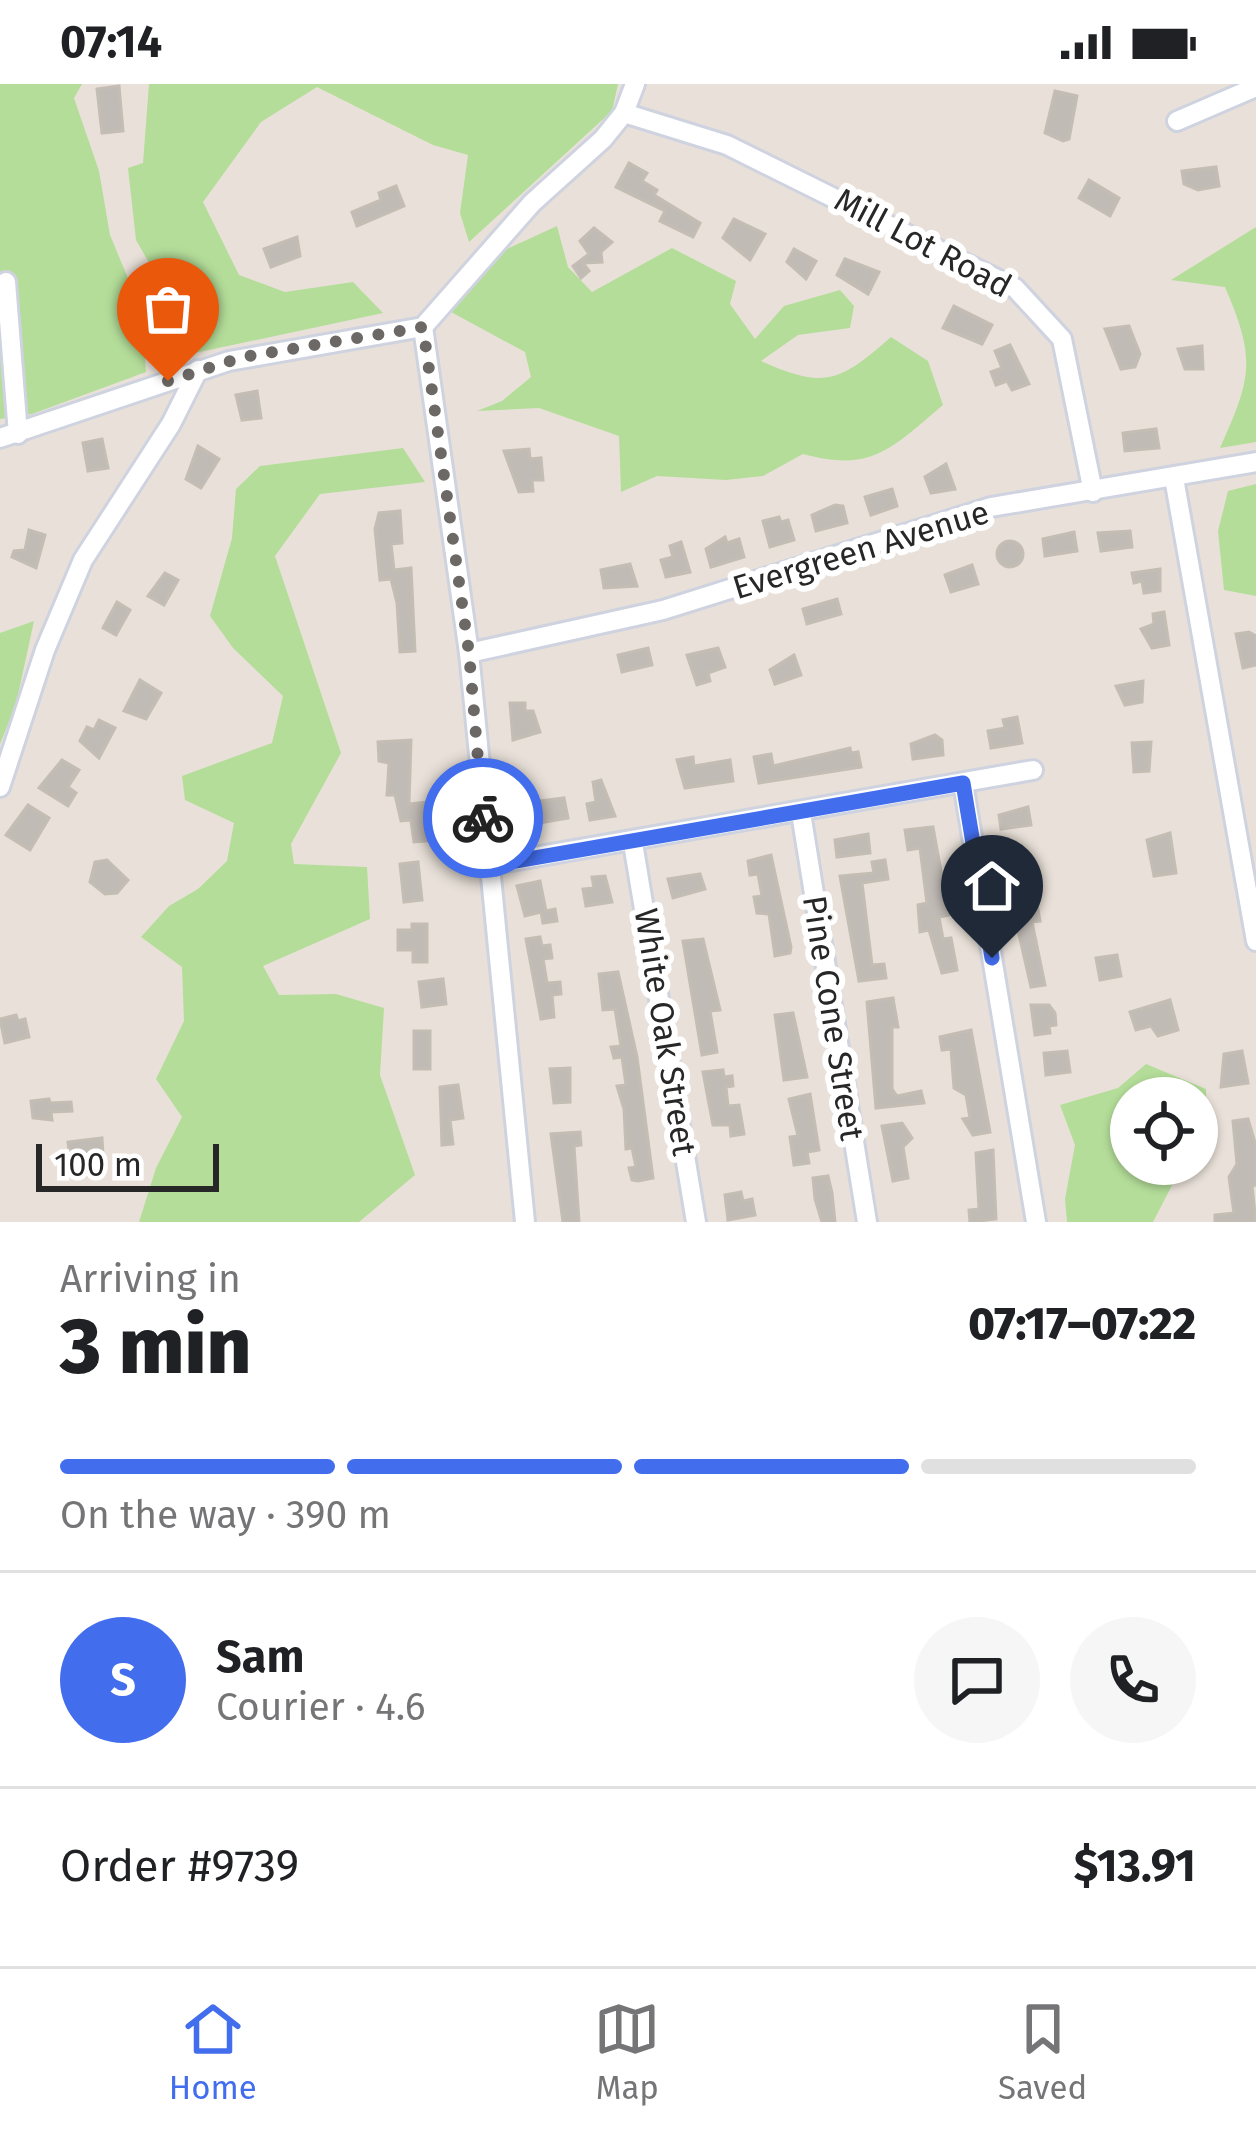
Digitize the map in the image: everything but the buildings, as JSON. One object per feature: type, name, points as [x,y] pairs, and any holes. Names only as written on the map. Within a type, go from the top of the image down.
[{"type":"street","points":[[5,282],[9,436],[243,357],[423,327],[532,203],[624,113],[635,84]]},
{"type":"street","points":[[1177,121],[1256,87]]},
{"type":"street","name":"Mill Lot Road","points":[[624,113],[727,145],[1016,288],[1062,339],[1093,492]]},
{"type":"street","points":[[423,327],[469,653],[525,1222]]},
{"type":"street","points":[[0,787],[8,775],[44,650],[83,560],[131,478],[171,424],[198,370]]},
{"type":"street","name":"Evergreen Avenue","points":[[469,653],[662,610],[991,507],[1256,462]]},
{"type":"street","points":[[1174,478],[1256,941]]},
{"type":"street","points":[[488,866],[1033,770]]},
{"type":"street","points":[[963,783],[1036,1222]]},
{"type":"street","name":"Pine Cone Street","points":[[801,813],[867,1222]]},
{"type":"street","name":"White Oak Street","points":[[633,843],[697,1222]]},
{"type":"green space","points":[[0,84],[82,84],[74,98],[99,171],[110,235],[142,312],[146,372],[32,414],[0,419]]},
{"type":"green space","points":[[149,84],[618,84],[612,111],[469,242],[460,213],[468,155],[433,145],[317,87],[261,122],[203,202],[239,275],[285,292],[353,282],[383,313],[171,358],[168,296],[136,240],[128,168],[143,163]]},
{"type":"green space","points":[[557,226],[568,267],[592,292],[672,248],[736,281],[730,304],[755,339],[784,306],[840,290],[854,306],[850,328],[798,335],[761,361],[801,376],[830,377],[858,364],[891,337],[928,361],[943,405],[894,444],[864,458],[803,454],[763,476],[726,480],[657,476],[621,492],[619,436],[539,408],[477,411],[502,401],[531,377],[525,352],[451,312],[507,249]]},
{"type":"green space","points":[[1256,227],[1256,442],[1220,448],[1244,385],[1242,333],[1225,287],[1171,280]]},
{"type":"green space","points":[[403,448],[425,482],[320,494],[275,556],[341,753],[291,844],[294,864],[367,867],[370,919],[263,966],[279,995],[336,994],[384,1008],[380,1075],[415,1175],[359,1222],[139,1222],[156,1168],[182,1117],[156,1079],[184,1021],[182,967],[141,937],[169,906],[198,889],[227,861],[234,823],[185,800],[182,776],[272,743],[283,696],[233,648],[210,616],[232,538],[236,489],[260,466]]},
{"type":"green space","points":[[1256,484],[1256,596],[1224,590],[1218,531],[1228,491]]},
{"type":"green space","points":[[34,621],[16,704],[0,744],[0,633]]},
{"type":"green space","points":[[1146,1064],[1177,1077],[1131,1077]]},
{"type":"green space","points":[[1110,1090],[1110,1185],[1172,1185],[1153,1222],[1067,1222],[1065,1199],[1075,1145],[1060,1105]]},
{"type":"way so far","points":[[168,381],[243,357],[423,327],[469,653],[483,818]]},
{"type":"route","points":[[483,818],[488,866],[963,783],[992,958]]}]
